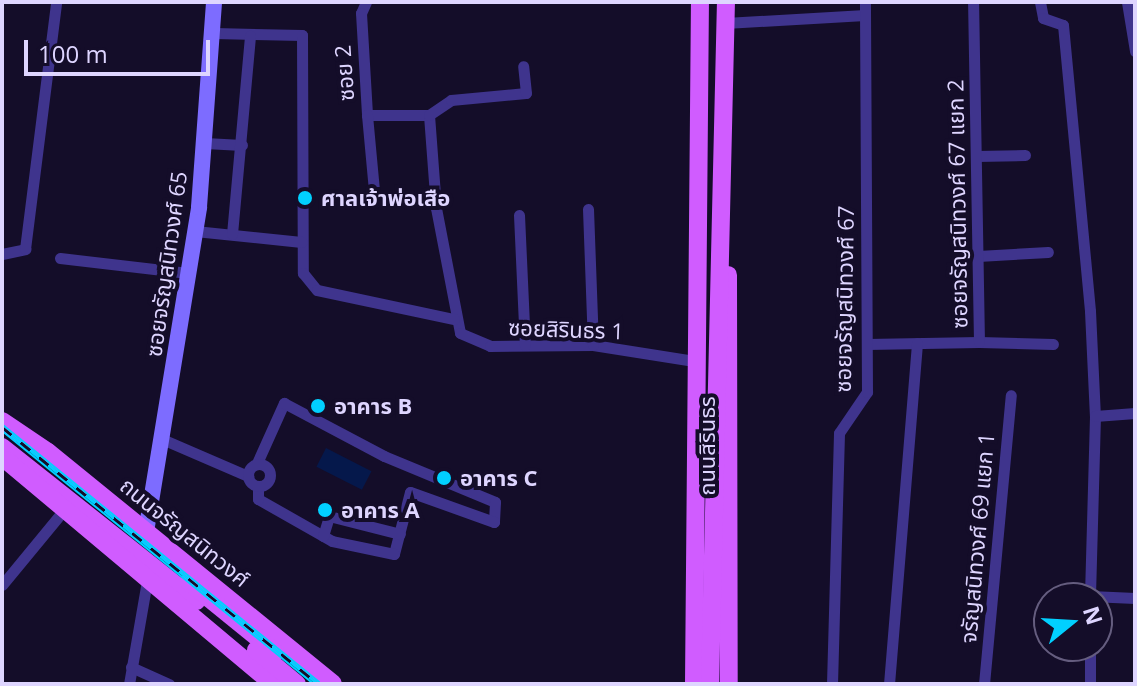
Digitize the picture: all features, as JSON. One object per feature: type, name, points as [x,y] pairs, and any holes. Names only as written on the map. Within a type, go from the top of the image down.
[{"type":"main road","name":"ถนนสิรินธร","points":[[700,2],[699,226],[706,387],[710,684]]},
{"type":"main road","name":"ถนนสิรินธร","points":[[694,684],[706,387],[721,209],[726,2]]},
{"type":"main road","name":"ถนนสิรินธร","points":[[721,209],[732,333],[729,684]]},
{"type":"main road","name":"ถนนสิรินธร","points":[[683,684],[688,360],[699,226]]},
{"type":"main road","name":"ถนนจรัญสนิทวงศ์","points":[[2,423],[146,532],[333,684]]},
{"type":"main road","name":"ถนนจรัญสนิทวงศ์","points":[[2,423],[314,684]]},
{"type":"main road","name":"ถนนจรัญสนิทวงศ์","points":[[2,447],[297,684]]},
{"type":"main road","points":[[2,456],[63,511],[273,684]]},
{"type":"street","points":[[2,254],[25,249],[56,2]]},
{"type":"street","name":"ซอยจรัญสนิทวงศ์ 65","points":[[146,532],[195,231],[205,143],[214,2]]},
{"type":"street","name":"ซอย 2","points":[[366,2],[361,13],[367,115],[429,115]]},
{"type":"street","name":"ซอยจรัญสนิทวงศ์ 67","points":[[832,684],[839,433],[866,399],[865,2]]},
{"type":"street","name":"ซอยจรัญสนิทวงศ์ 67 แยก 2","points":[[867,344],[979,342],[973,2]]},
{"type":"street","points":[[1040,2],[1042,17],[1063,25],[1095,416],[1090,582]]},
{"type":"street","points":[[1127,2],[1135,51]]},
{"type":"street","points":[[725,23],[865,15]]},
{"type":"street","points":[[214,33],[302,35],[301,242],[303,273],[317,290],[454,319],[436,208],[429,115],[451,100],[526,93],[523,66]]},
{"type":"street","points":[[232,234],[250,36]]},
{"type":"street","points":[[367,115],[375,202]]},
{"type":"street","points":[[205,143],[242,145]]},
{"type":"street","points":[[976,156],[1025,155]]},
{"type":"street","points":[[588,209],[593,345]]},
{"type":"street","points":[[519,215],[525,345]]},
{"type":"street","points":[[195,231],[301,242]]},
{"type":"street","points":[[978,256],[1048,252]]},
{"type":"street","points":[[60,258],[188,273]]},
{"type":"street","name":"ซอยสิรินธร 1","points":[[454,319],[460,333],[490,346],[593,345],[688,360]]},
{"type":"street","points":[[979,342],[1053,344]]},
{"type":"street","points":[[889,684],[917,343]]},
{"type":"street","name":"จรัญสนิทวงศ์ 69 แยก 1","points":[[984,684],[1011,395]]},
{"type":"street","points":[[162,439],[248,476],[258,486],[258,499],[323,536],[394,554],[410,492],[494,522],[495,502],[384,456],[284,403],[248,476]]},
{"type":"street","points":[[1095,416],[1135,413]]},
{"type":"street","points":[[257,463],[271,474],[258,486]]},
{"type":"street","points":[[2,585],[63,511]]},
{"type":"street","points":[[323,536],[329,516],[400,534]]},
{"type":"street","points":[[129,684],[147,581]]},
{"type":"street","points":[[1113,598],[1135,598]]},
{"type":"street","points":[[1090,662],[1090,684]]},
{"type":"street","points":[[131,667],[169,684]]},
{"type":"water","points":[[326,448],[371,471],[362,490],[316,467]]},
{"type":"railway","points":[[2,427],[318,684]]},
{"type":"place","name":"ศาลเจ้าพ่อเสือ","points":[[305,198]]},
{"type":"place","name":"อาคาร B","points":[[318,406]]},
{"type":"place","name":"อาคาร C","points":[[444,478]]},
{"type":"place","name":"อาคาร A","points":[[325,510]]}]
